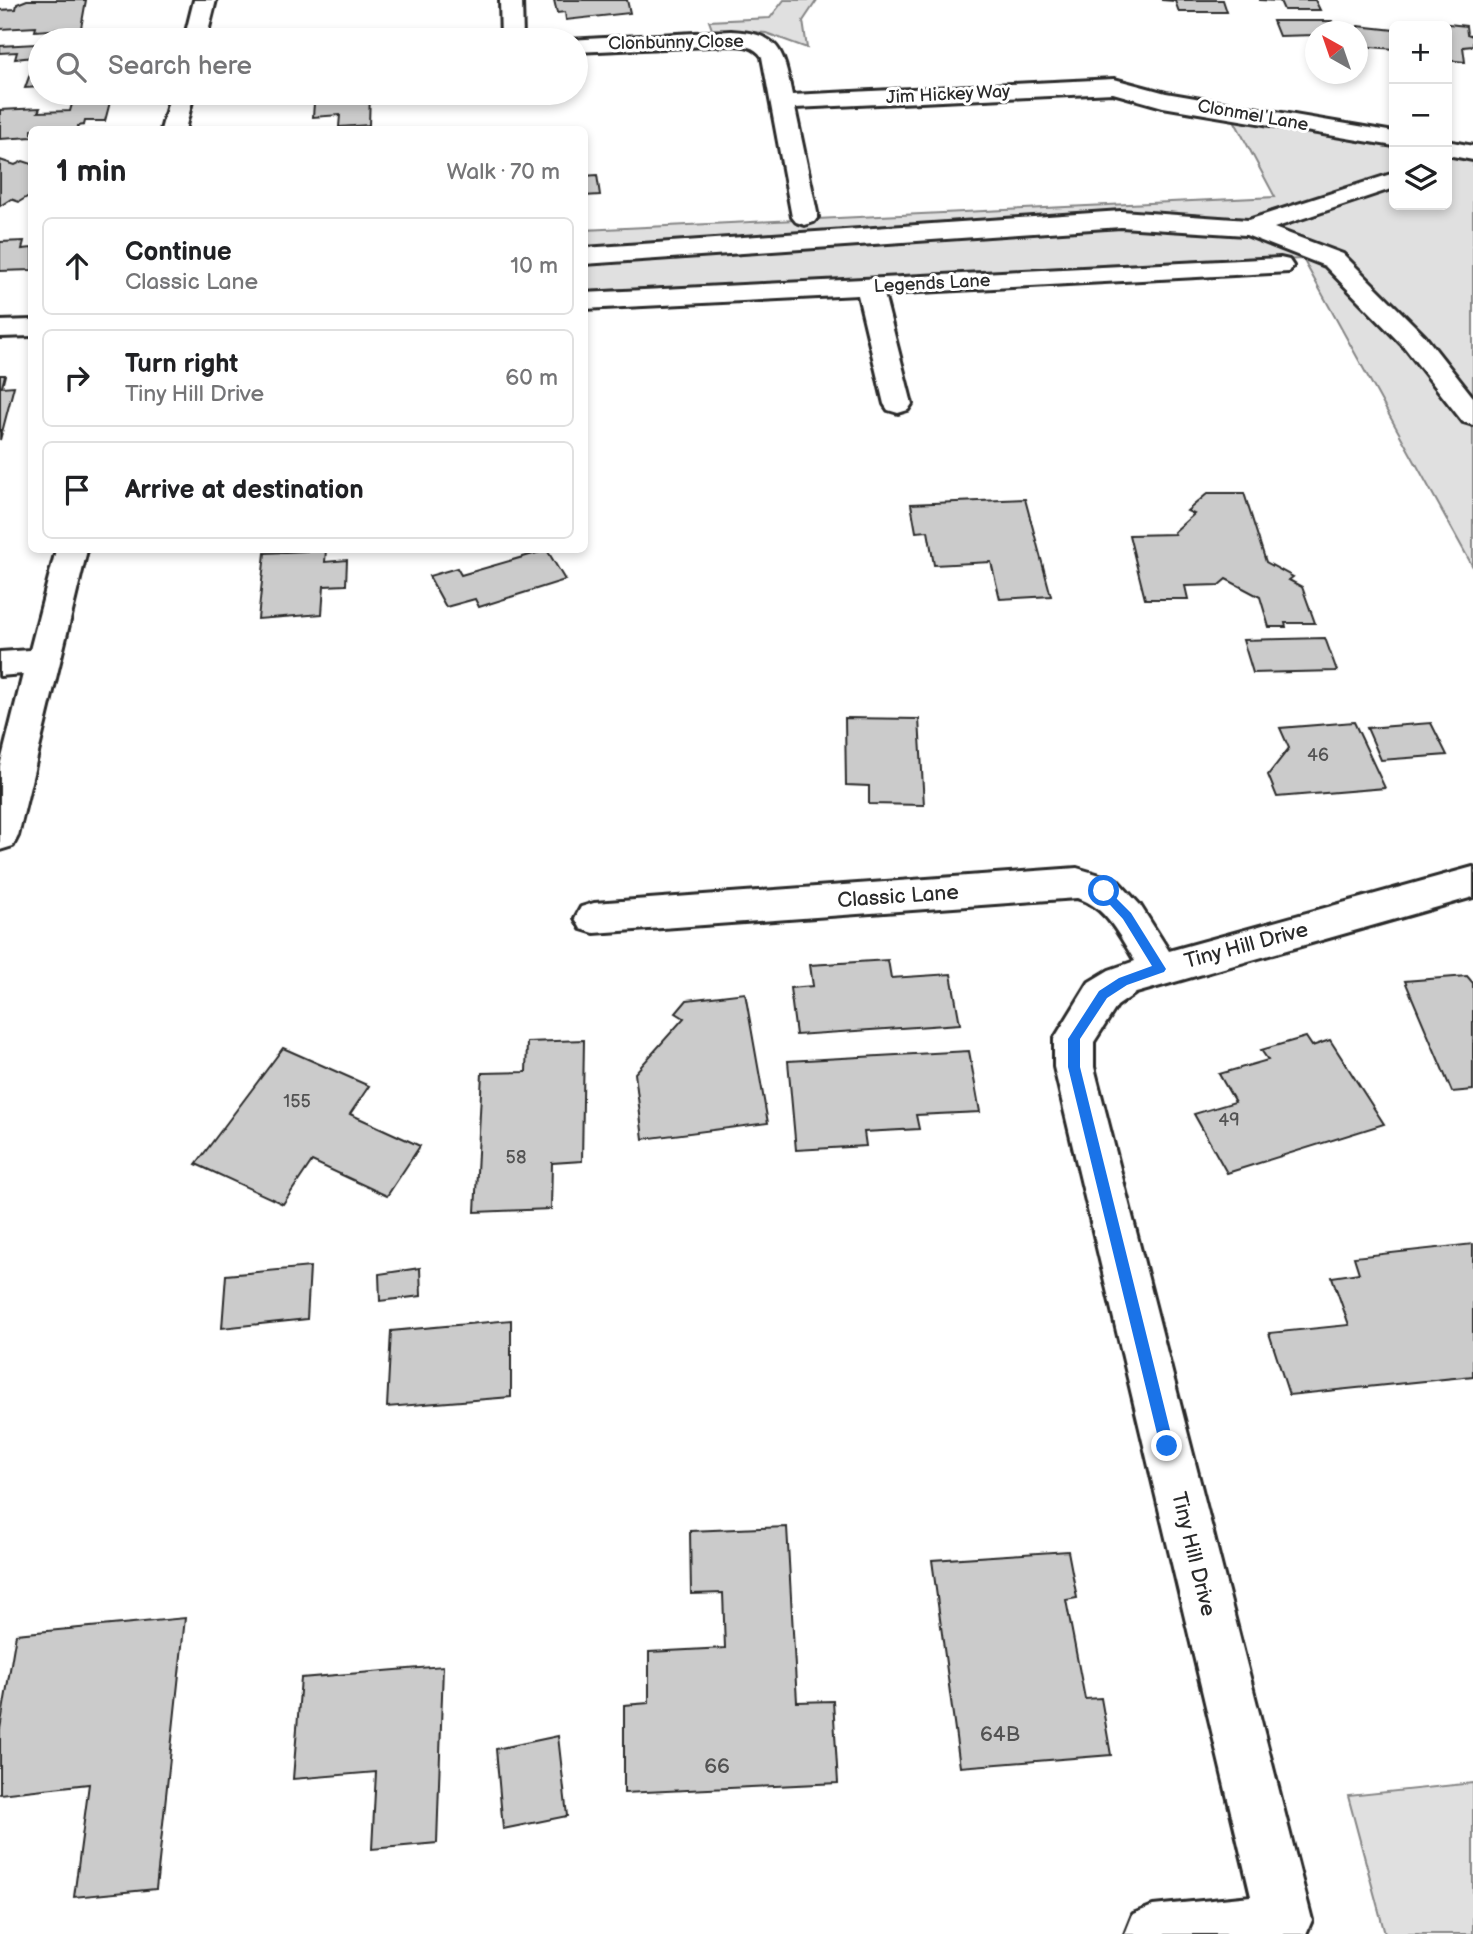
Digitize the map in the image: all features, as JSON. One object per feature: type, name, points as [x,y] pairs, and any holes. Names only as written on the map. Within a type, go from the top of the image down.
[{"type":"street","points":[[198,28],[205,0]]},
{"type":"street","points":[[511,0],[512,28]]},
{"type":"street","name":"Clonbunny Close","points":[[588,45],[750,39],[764,44],[771,51],[805,217]]},
{"type":"street","name":"Jim Hickey Way","points":[[783,103],[1114,86]]},
{"type":"street","name":"Clonmel Lane","points":[[1114,86],[1163,100],[1389,138]]},
{"type":"street","points":[[174,126],[179,105]]},
{"type":"street","points":[[1452,149],[1473,153]]},
{"type":"street","points":[[1250,228],[1389,182]]},
{"type":"street","points":[[588,256],[1121,219],[1250,228],[1334,260],[1415,342],[1473,416]]},
{"type":"street","name":"Legends Lane","points":[[588,301],[1280,266]]},
{"type":"street","points":[[869,286],[898,404]]},
{"type":"street","points":[[0,329],[28,328]]},
{"type":"street","points":[[0,836],[70,553]]},
{"type":"street","points":[[0,664],[43,662]]},
{"type":"street","name":"Tiny Hill Drive","points":[[1153,1934],[1286,1927],[1074,1067],[1074,1039],[1103,994],[1123,981],[1473,882]]},
{"type":"street","name":"Classic Lane","points":[[594,918],[1077,883],[1104,891],[1127,916],[1160,969]]},
{"type":"shaded area","points":[[784,0],[817,0],[803,21],[807,48],[766,33],[712,29],[709,21],[770,18]]},
{"type":"shaded area","points":[[1234,120],[1389,146],[1389,210],[1452,210],[1452,157],[1473,160],[1473,567],[1303,259],[588,291],[588,230],[1275,197]]},
{"type":"shaded area","points":[[1473,1783],[1473,1934],[1385,1934],[1348,1796]]},
{"type":"building","points":[[27,0],[86,0],[81,28],[0,29],[0,10],[16,9],[17,4]]},
{"type":"building","points":[[554,0],[627,0],[630,13],[566,20],[565,12],[557,13]]},
{"type":"building","points":[[1161,0],[1223,0],[1227,12],[1179,12],[1175,1]]},
{"type":"building","points":[[1259,0],[1315,0],[1320,10],[1284,10],[1280,1]]},
{"type":"building","points":[[1273,21],[1305,21],[1305,35],[1279,36]]},
{"type":"building","points":[[1452,24],[1466,26],[1467,34],[1473,36],[1473,46],[1463,47],[1465,62],[1452,61]]},
{"type":"building","points":[[1368,27],[1389,29],[1389,49],[1368,47]]},
{"type":"building","points":[[28,44],[28,58],[15,59],[17,52],[0,53],[0,46]]},
{"type":"building","points":[[72,105],[109,105],[105,121],[85,121],[84,125],[78,126],[28,126],[28,137],[0,139],[0,110],[40,108],[38,112],[70,111]]},
{"type":"building","points":[[314,105],[370,105],[369,125],[339,126],[340,115],[313,117]]},
{"type":"building","points":[[0,160],[15,165],[23,161],[28,163],[28,196],[19,202],[11,199],[0,206]]},
{"type":"building","points":[[597,175],[600,195],[588,196],[588,176]]},
{"type":"building","points":[[24,241],[22,249],[28,248],[28,270],[0,271],[0,242]]},
{"type":"building","points":[[0,375],[5,375],[2,387],[14,386],[0,440]]},
{"type":"building","points":[[1208,493],[1244,493],[1266,562],[1293,577],[1289,580],[1302,587],[1315,623],[1285,623],[1286,627],[1269,627],[1260,597],[1226,579],[1219,585],[1185,586],[1188,599],[1145,599],[1129,535],[1175,534],[1174,532],[1194,514],[1187,511]]},
{"type":"building","points":[[1025,499],[1051,596],[1000,599],[991,562],[934,565],[928,531],[916,532],[911,504]]},
{"type":"building","points":[[265,553],[326,553],[325,562],[347,560],[346,585],[324,586],[322,614],[258,619]]},
{"type":"building","points":[[537,553],[549,553],[565,580],[479,607],[475,599],[446,607],[429,576],[457,568],[461,575]]},
{"type":"building","points":[[1325,638],[1337,671],[1253,673],[1243,640]]},
{"type":"building","points":[[845,718],[919,719],[924,805],[869,804],[869,786],[846,785]]},
{"type":"building","points":[[1354,722],[1385,788],[1277,797],[1268,775],[1289,748],[1280,728]]},
{"type":"building","points":[[1431,723],[1447,755],[1381,760],[1367,728]]},
{"type":"building","points":[[888,960],[891,978],[951,974],[960,1024],[796,1035],[790,988],[813,986],[810,965]]},
{"type":"building","points":[[1467,976],[1473,983],[1473,1090],[1452,1092],[1405,981]]},
{"type":"building","points":[[745,993],[768,1123],[643,1139],[635,1073],[684,1018],[676,1013],[687,1000]]},
{"type":"building","points":[[1306,1037],[1312,1046],[1330,1040],[1384,1124],[1227,1173],[1194,1114],[1235,1102],[1219,1074],[1268,1060],[1261,1050]]},
{"type":"building","points":[[584,1040],[582,1161],[552,1163],[551,1209],[475,1212],[482,1073],[526,1072],[527,1042]]},
{"type":"building","points":[[283,1048],[369,1086],[350,1114],[420,1146],[387,1196],[312,1161],[283,1204],[196,1164]]},
{"type":"building","points":[[969,1051],[980,1112],[916,1115],[919,1129],[864,1132],[866,1146],[796,1150],[788,1061]]},
{"type":"building","points":[[1473,1244],[1473,1376],[1289,1395],[1269,1333],[1349,1325],[1332,1277],[1359,1273],[1354,1257]]},
{"type":"building","points":[[310,1267],[307,1319],[222,1328],[226,1275]]},
{"type":"building","points":[[420,1268],[421,1296],[380,1301],[379,1274]]},
{"type":"building","points":[[511,1320],[511,1397],[387,1407],[391,1331]]},
{"type":"building","points":[[787,1527],[797,1702],[833,1701],[838,1783],[624,1793],[624,1705],[649,1703],[649,1652],[725,1648],[723,1593],[691,1594],[690,1531]]},
{"type":"building","points":[[1068,1551],[1077,1598],[1066,1600],[1085,1699],[1101,1698],[1111,1755],[960,1767],[932,1560]]},
{"type":"building","points":[[185,1618],[156,1889],[74,1897],[89,1784],[0,1794],[0,1729],[16,1634]]},
{"type":"building","points":[[443,1666],[437,1843],[372,1849],[376,1772],[293,1779],[301,1678]]},
{"type":"building","points":[[558,1736],[567,1816],[503,1829],[496,1749]]},
{"type":"route","points":[[1104,891],[1127,916],[1160,969],[1123,981],[1103,994],[1074,1039],[1074,1067],[1167,1446]]}]
